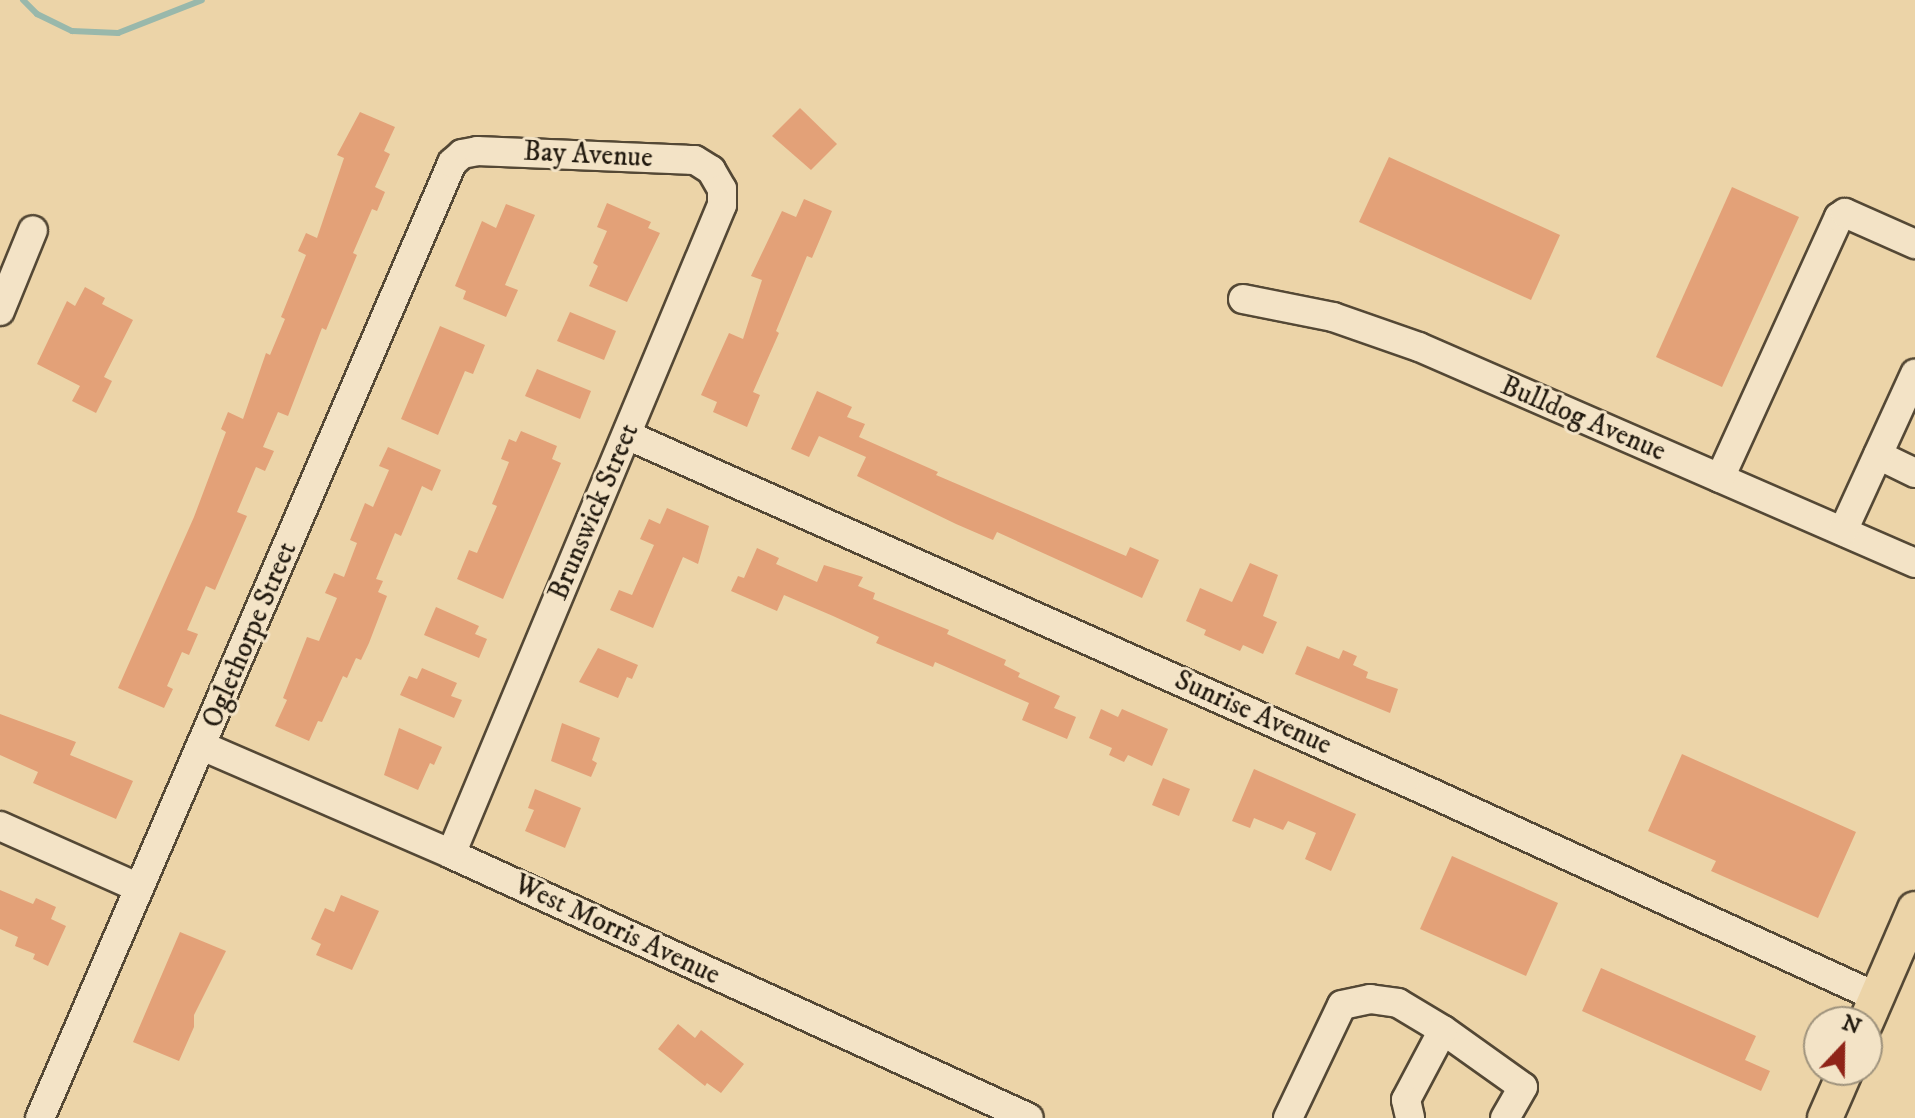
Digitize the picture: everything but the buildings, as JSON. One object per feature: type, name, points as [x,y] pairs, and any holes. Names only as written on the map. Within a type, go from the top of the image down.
[{"type":"main road","points":[[1874,1006],[1915,909]]},
{"type":"main road","points":[[1825,1118],[1839,1086]]},
{"type":"street","name":"Bay Avenue","points":[[462,154],[494,151],[695,160],[711,170]]},
{"type":"street","name":"Oglethorpe Street","points":[[40,1118],[446,177],[462,154]]},
{"type":"street","name":"Brunswick Street","points":[[451,854],[722,205],[722,189],[711,170]]},
{"type":"street","points":[[1720,478],[1839,217],[1845,213],[1915,244]]},
{"type":"street","points":[[0,311],[33,230]]},
{"type":"street","name":"Bulldog Avenue","points":[[1243,299],[1333,317],[1376,331],[1915,563]]},
{"type":"street","points":[[1843,531],[1915,374]]},
{"type":"street","name":"Sunrise Avenue","points":[[627,435],[1429,792],[1864,1006]]},
{"type":"street","points":[[1878,455],[1915,473]]},
{"type":"street","name":"West Morris Avenue","points":[[202,746],[451,854],[1029,1118]]},
{"type":"street","points":[[0,826],[139,888]]},
{"type":"street","points":[[1288,1118],[1342,1005],[1370,999],[1398,1003],[1443,1030],[1523,1087],[1505,1118]]},
{"type":"street","points":[[1410,1118],[1406,1100],[1443,1030]]},
{"type":"waterway","points":[[23,0],[37,14],[72,31],[118,33],[202,0]]}]
